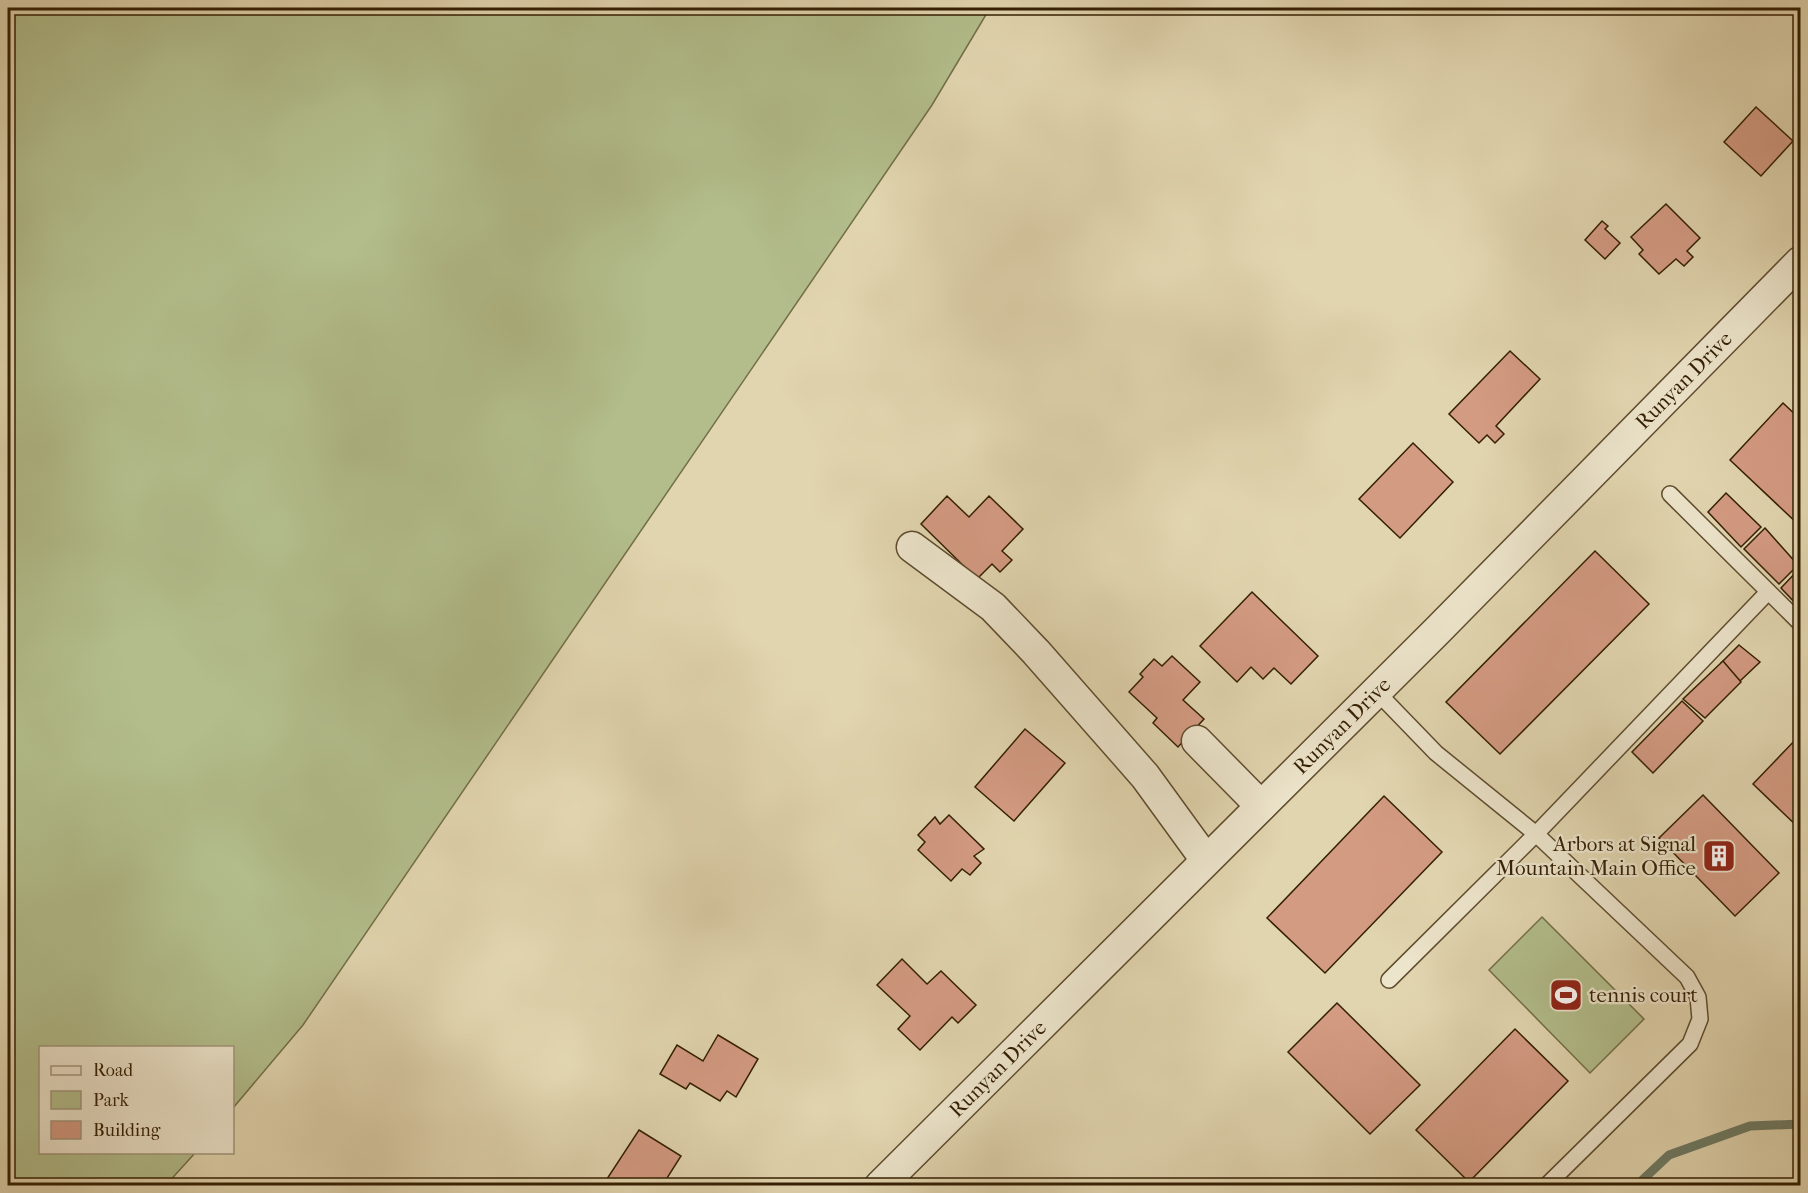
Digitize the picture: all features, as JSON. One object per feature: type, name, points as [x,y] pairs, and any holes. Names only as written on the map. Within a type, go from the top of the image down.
[{"type":"street","name":"Runyan Drive","points":[[880,1185],[1377,691],[1800,262]]},
{"type":"street","points":[[912,547],[993,607],[1036,652],[1145,776],[1206,860]]},
{"type":"street","points":[[1197,741],[1261,806]]},
{"type":"lane","points":[[1671,494],[1800,623]]},
{"type":"lane","points":[[1389,980],[1536,834],[1768,592]]},
{"type":"lane","points":[[1377,691],[1436,753],[1536,834],[1686,977],[1698,997],[1700,1019],[1690,1044],[1546,1185]]},
{"type":"green space","points":[[8,8],[990,8],[932,105],[303,1025],[234,1107],[234,1046],[39,1046],[39,1154],[194,1154],[166,1185],[8,1185]]},
{"type":"green space","name":"tennis court","points":[[1542,917],[1644,1019],[1590,1073],[1489,970]]},
{"type":"building","points":[[1756,107],[1793,141],[1761,176],[1724,142]]},
{"type":"building","points":[[1666,204],[1700,238],[1687,251],[1693,257],[1684,266],[1676,259],[1659,274],[1639,254],[1643,250],[1631,237]]},
{"type":"building","points":[[1602,221],[1608,226],[1605,229],[1620,243],[1605,259],[1585,240]]},
{"type":"building","points":[[1510,351],[1540,379],[1496,426],[1504,434],[1495,443],[1487,435],[1479,443],[1449,414]]},
{"type":"building","points":[[1783,403],[1800,419],[1800,526],[1730,460]]},
{"type":"building","points":[[1413,443],[1453,482],[1400,538],[1359,499]]},
{"type":"building","points":[[1726,493],[1761,527],[1741,547],[1708,512]]},
{"type":"building","points":[[947,496],[969,517],[989,496],[1023,529],[1002,551],[1012,560],[1000,572],[992,564],[977,579],[921,524]]},
{"type":"building","points":[[1765,528],[1798,565],[1779,584],[1744,549]]},
{"type":"building","points":[[1595,551],[1649,604],[1500,754],[1446,702]]},
{"type":"building","points":[[1799,569],[1800,571],[1800,608],[1781,588]]},
{"type":"building","points":[[1252,592],[1318,656],[1291,684],[1274,668],[1263,679],[1251,667],[1237,682],[1200,646]]},
{"type":"building","points":[[1739,645],[1760,662],[1740,681],[1721,663]]},
{"type":"building","points":[[1172,656],[1200,682],[1183,700],[1204,719],[1178,747],[1153,723],[1157,718],[1129,692],[1143,677],[1140,674],[1154,659],[1162,666]]},
{"type":"building","points":[[1723,661],[1741,682],[1705,718],[1683,699]]},
{"type":"building","points":[[1682,701],[1703,721],[1653,773],[1632,752]]},
{"type":"building","points":[[1025,729],[1065,763],[1014,821],[975,787]]},
{"type":"building","points":[[1800,735],[1800,829],[1753,784]]},
{"type":"building","name":"Arbors at Signal Mountain Main Office","points":[[1703,795],[1779,873],[1735,916],[1659,838]]},
{"type":"building","points":[[1384,796],[1442,852],[1325,973],[1267,918]]},
{"type":"building","points":[[949,815],[984,849],[974,856],[981,863],[970,875],[962,869],[951,881],[918,850],[925,842],[918,835],[935,817],[940,824]]},
{"type":"building","points":[[902,959],[927,984],[941,971],[976,1005],[958,1023],[952,1017],[920,1050],[898,1029],[910,1016],[877,985]]},
{"type":"building","points":[[1337,1003],[1420,1085],[1370,1134],[1288,1052]]},
{"type":"building","points":[[1515,1029],[1568,1081],[1469,1182],[1416,1130]]},
{"type":"building","points":[[718,1035],[758,1059],[736,1097],[727,1091],[720,1101],[690,1083],[686,1089],[660,1074],[677,1045],[703,1061]]},
{"type":"building","points":[[639,1130],[681,1156],[662,1186],[603,1185]]},
{"type":"waterway","points":[[1636,1186],[1669,1155],[1750,1126],[1800,1124]]},
{"type":"place","name":"Arbors at Signal Mountain Main Office","points":[[1719,856]]},
{"type":"place","name":"tennis court","points":[[1566,995]]}]
